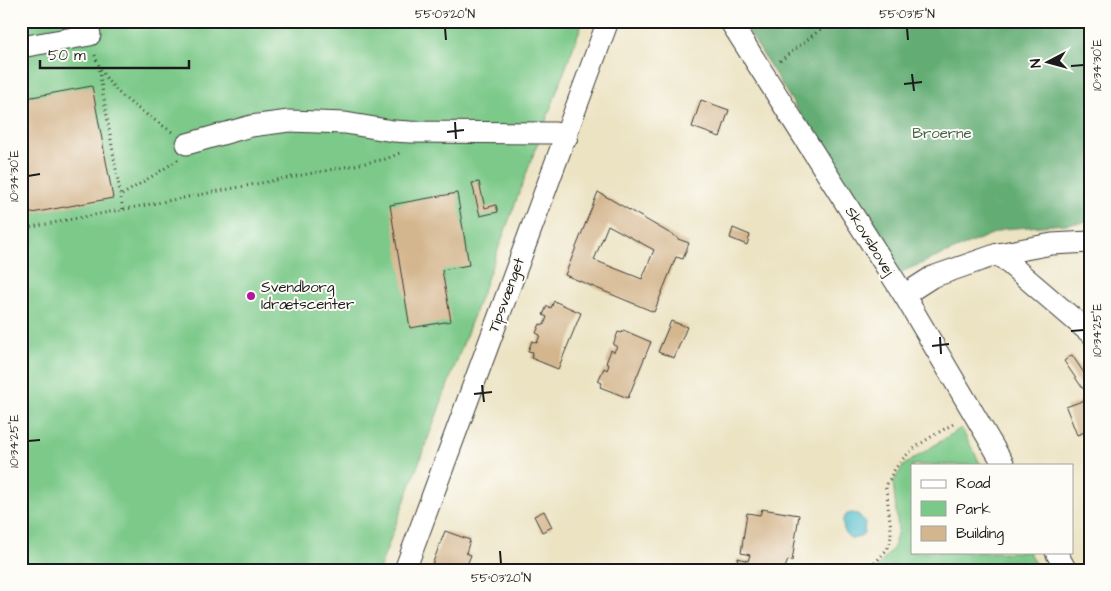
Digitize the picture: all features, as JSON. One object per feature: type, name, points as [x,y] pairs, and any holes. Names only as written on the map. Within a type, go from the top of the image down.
[{"type":"street","name":"Tipsvænget","points":[[405,570],[567,137],[608,21]]},
{"type":"street","name":"Skovsbovej","points":[[730,21],[904,295],[1003,464]]},
{"type":"street","points":[[21,47],[89,28]]},
{"type":"street","points":[[187,144],[250,126],[298,121],[345,123],[393,131],[555,133],[567,137]]},
{"type":"street","points":[[904,295],[932,277],[998,254],[1052,244],[1090,242]]},
{"type":"street","points":[[998,254],[1090,333]]},
{"type":"street","points":[[1057,554],[1066,570]]},
{"type":"path","points":[[763,73],[831,21]]},
{"type":"path","points":[[89,28],[99,66],[123,210]]},
{"type":"path","points":[[99,66],[104,77],[116,91],[187,144],[177,162],[122,195]]},
{"type":"path","points":[[21,229],[386,160]]},
{"type":"path","points":[[867,570],[886,552],[890,545],[892,534],[886,486],[901,460],[920,444],[973,413]]},
{"type":"green space","name":"Svendborg Idrætscenter","points":[[21,21],[583,21],[379,570],[21,570]]},
{"type":"green space","name":"Broerne","points":[[742,21],[1090,21],[1090,222],[1004,229],[899,273]]},
{"type":"green space","points":[[961,428],[980,464],[911,464],[911,554],[1030,554],[1038,570],[875,570],[894,547],[898,529],[893,482],[904,465]]},
{"type":"water","points":[[847,514],[858,514],[865,522],[864,533],[855,538],[848,536],[843,524],[843,519]]},
{"type":"building","points":[[92,86],[113,198],[21,215],[21,99]]},
{"type":"building","points":[[701,100],[729,110],[720,137],[692,127]]},
{"type":"building","points":[[479,182],[485,208],[496,205],[498,212],[480,216],[472,183]]},
{"type":"building","points":[[598,192],[678,239],[689,243],[683,259],[676,257],[654,312],[565,275]],"holes":[[[608,225],[654,250],[642,279],[594,260]]]},
{"type":"building","points":[[457,193],[469,265],[442,270],[451,321],[410,328],[390,205]]},
{"type":"building","points":[[733,228],[750,235],[747,245],[730,238]]},
{"type":"building","points":[[554,301],[581,313],[558,369],[531,358],[533,352],[528,351],[532,341],[537,343],[540,335],[536,333],[540,324],[544,325],[547,317],[543,315],[547,306],[551,308]]},
{"type":"building","points":[[671,321],[687,327],[674,358],[658,352]]},
{"type":"building","points":[[623,330],[651,342],[628,398],[600,387],[602,383],[598,381],[604,368],[607,370],[609,365],[606,363],[611,350],[614,352],[617,346],[613,345],[618,332],[622,333]]},
{"type":"building","points":[[1072,355],[1090,382],[1090,385],[1083,389],[1064,361]]},
{"type":"building","points":[[1090,398],[1090,430],[1077,435],[1066,407]]},
{"type":"building","points":[[762,509],[799,515],[792,561],[788,560],[784,570],[734,570],[738,558],[748,561],[750,555],[741,553],[747,513],[760,515]]},
{"type":"building","points":[[544,511],[552,527],[542,532],[534,516]]},
{"type":"building","points":[[445,531],[470,540],[466,553],[471,555],[467,565],[480,570],[430,570]]},
{"type":"place","name":"Svendborg Idrætscenter","points":[[251,296]]}]
